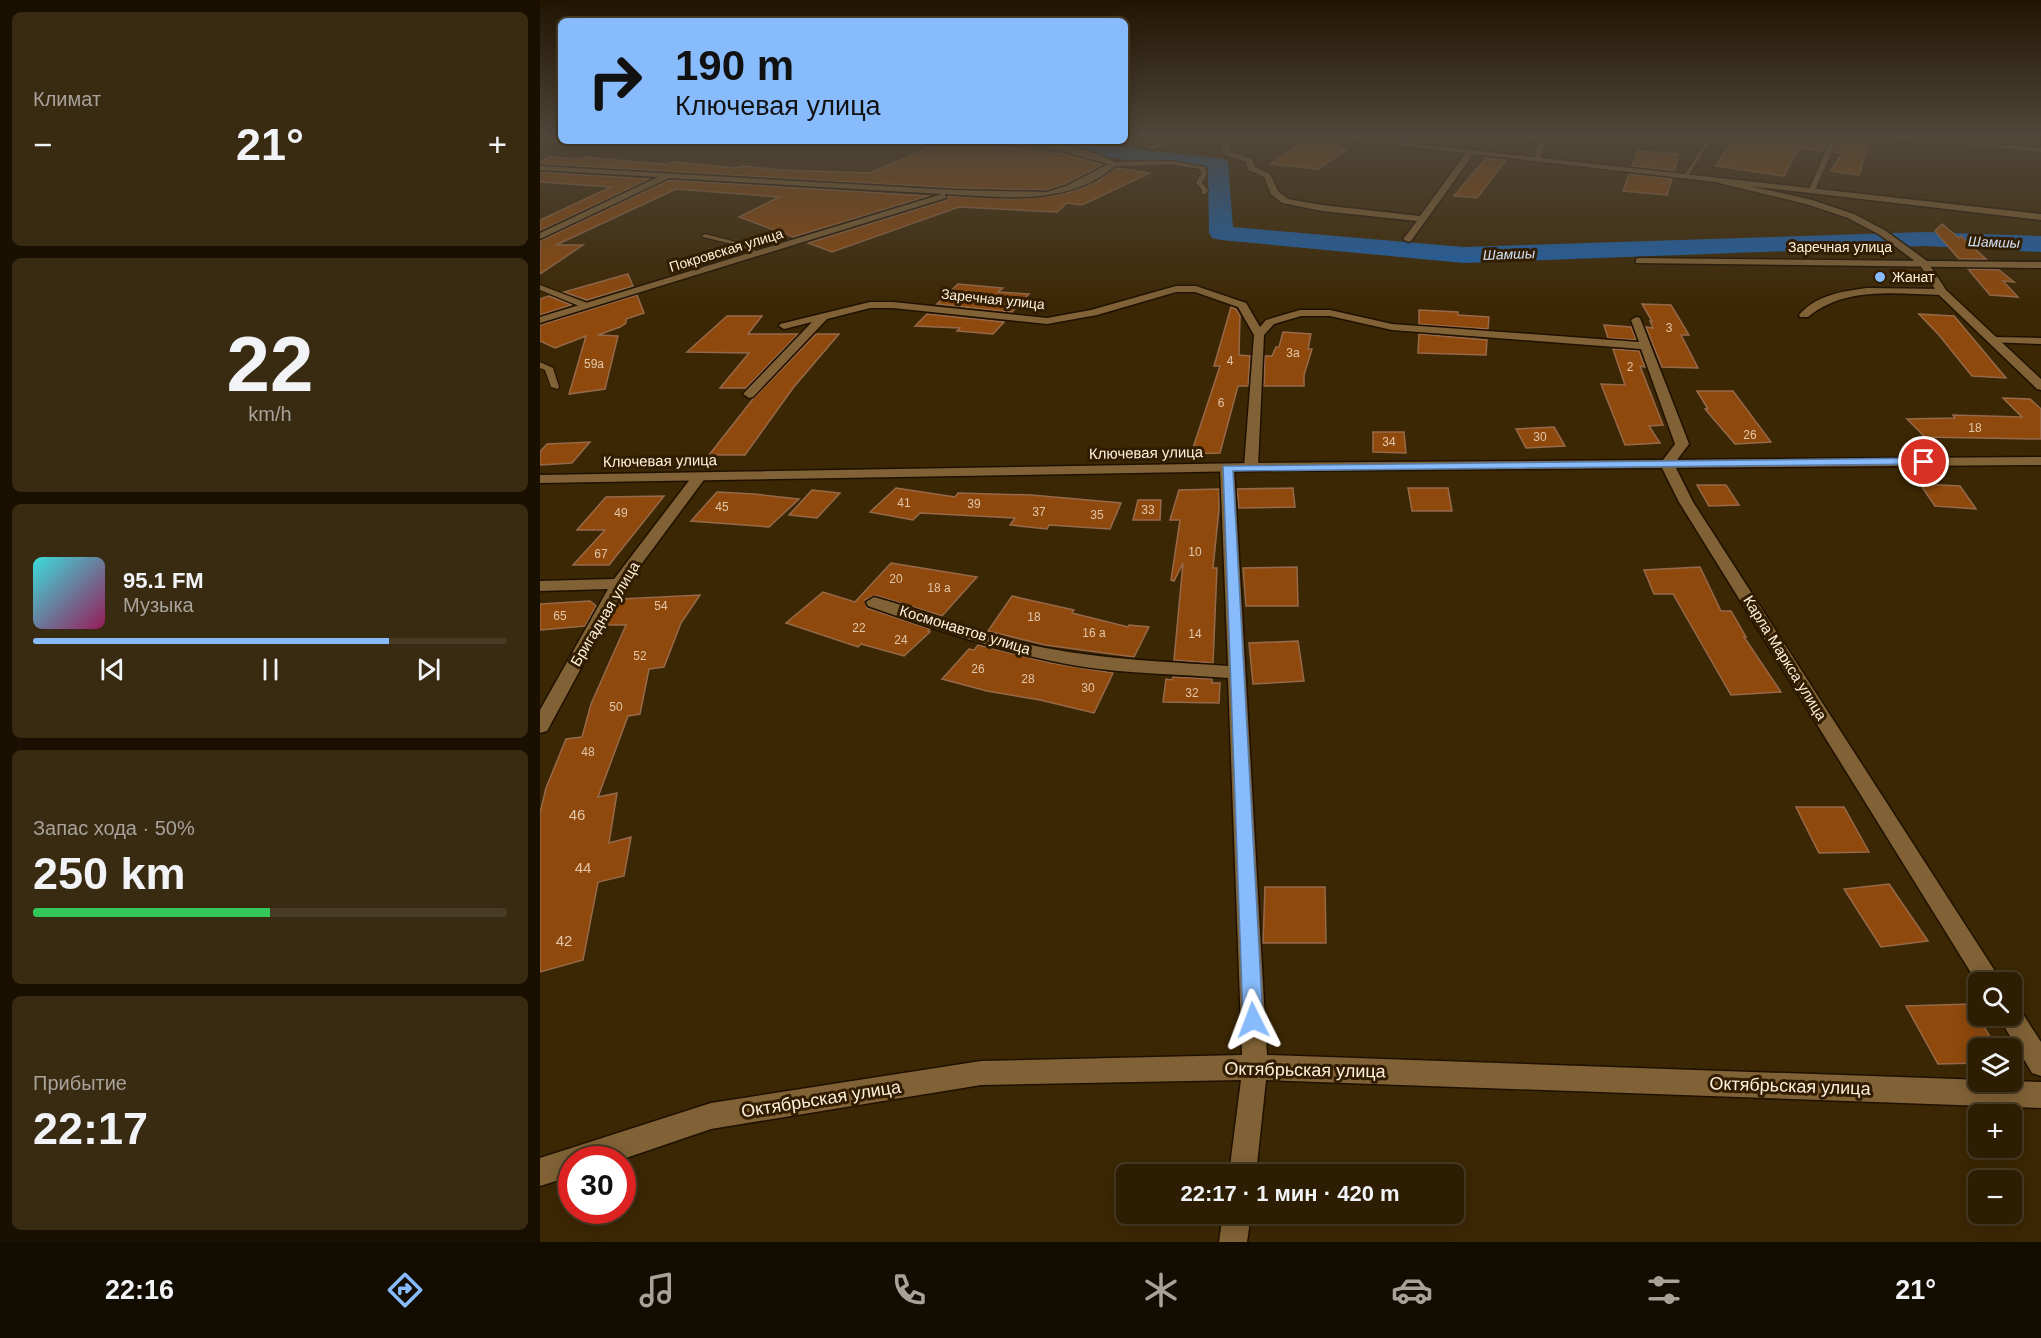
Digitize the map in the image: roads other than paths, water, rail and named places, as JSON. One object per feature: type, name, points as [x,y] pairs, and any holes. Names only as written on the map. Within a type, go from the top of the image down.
[{"type":"street","points":[[540,236],[632,192]]},
{"type":"street","points":[[953,192],[1047,194],[1054,192]]},
{"type":"street","name":"Покровская улица","points":[[540,320],[874,219],[953,192]]},
{"type":"street","points":[[1274,192],[1285,201],[1322,208],[1422,219]]},
{"type":"street","points":[[1408,239],[1442,192]]},
{"type":"street","points":[[1767,192],[1809,202],[1851,216],[1883,233],[1906,249],[1924,263],[1942,292],[2041,386]]},
{"type":"street","points":[[1828,192],[2041,217]]},
{"type":"street","name":"Заречная улица","points":[[1639,261],[2041,264]]},
{"type":"street","name":"Заречная улица","points":[[784,326],[870,305],[893,304],[1047,321],[1093,313],[1176,289],[1196,289],[1242,305],[1256,331]]},
{"type":"street","points":[[1804,315],[1820,301],[1839,295],[1894,291],[1942,292]]},
{"type":"street","points":[[1251,466],[1256,331],[1270,322],[1300,313],[1330,313],[1392,327],[1645,346]]},
{"type":"street","points":[[749,394],[824,316]]},
{"type":"street","points":[[1636,320],[1682,444],[1667,464]]},
{"type":"street","points":[[1992,340],[2041,341]]},
{"type":"street","name":"Ключевая улица","points":[[540,479],[1251,466],[2041,460]]},
{"type":"street","name":"Карла Маркса улица","points":[[1667,464],[1686,502],[1984,972]]},
{"type":"street","points":[[1227,468],[1255,1066],[1243,1164]]},
{"type":"street","name":"Бригадная улица","points":[[540,726],[619,585],[699,477]]},
{"type":"street","points":[[540,586],[619,585]]},
{"type":"street","name":"Космонавтов улица","points":[[874,602],[943,627],[1017,648],[1107,664],[1235,672]]},
{"type":"street","points":[[2016,1026],[2041,1064]]},
{"type":"street","name":"Октябрьская улица","points":[[621,1146],[711,1116],[981,1073],[1255,1066],[2041,1095]]},
{"type":"street","points":[[540,1172],[558,1166]]},
{"type":"street","points":[[1233,1242],[1236,1224]]},
{"type":"lane","points":[[705,236],[738,244],[759,254]]},
{"type":"lane","points":[[540,287],[587,306]]},
{"type":"lane","points":[[540,365],[549,368],[555,387]]},
{"type":"waterway","name":"Шамшы","points":[[1219,192],[1221,233],[1464,255],[1925,239],[2041,244]]},
{"type":"place","name":"Жанат","points":[[1880,277]]}]
